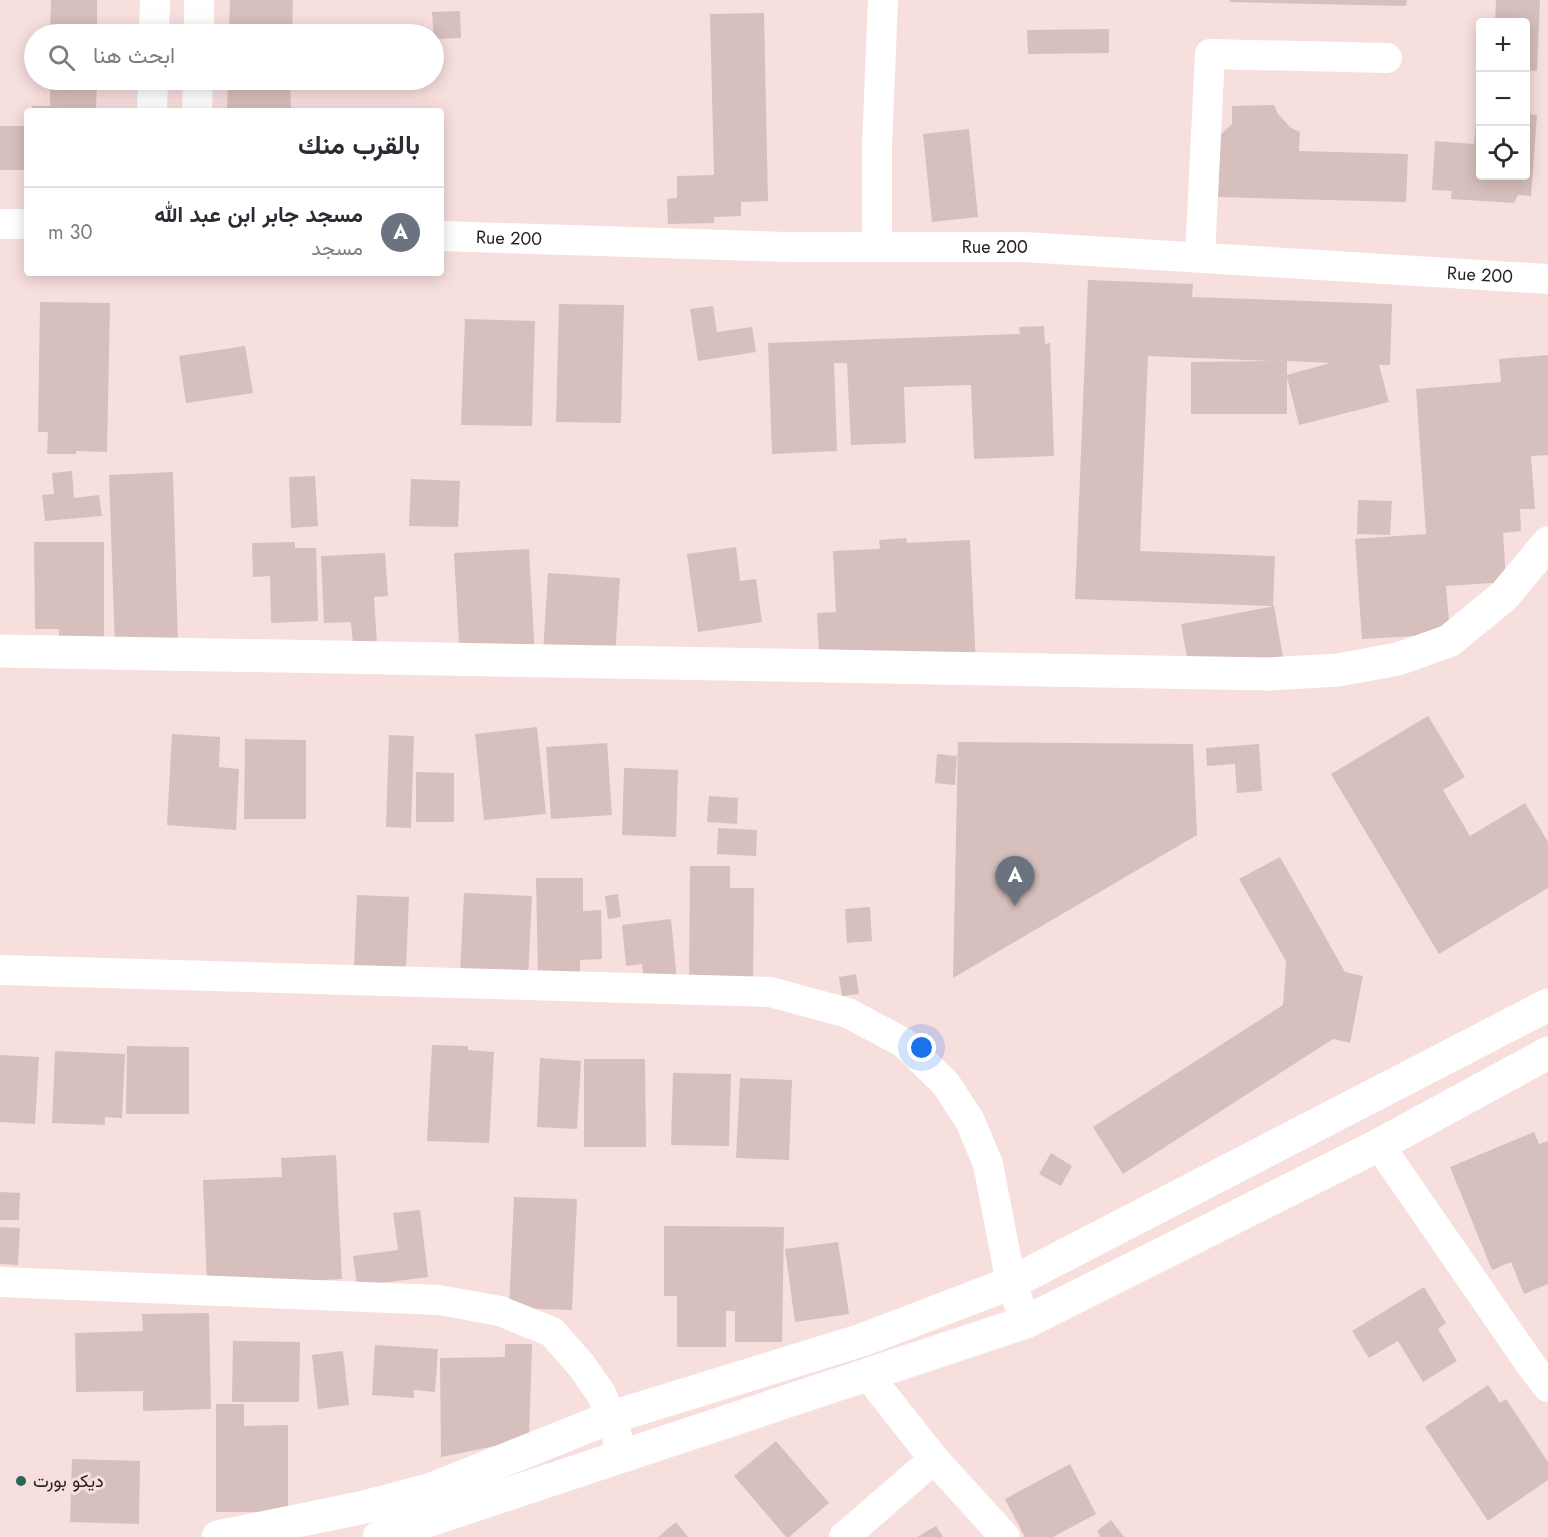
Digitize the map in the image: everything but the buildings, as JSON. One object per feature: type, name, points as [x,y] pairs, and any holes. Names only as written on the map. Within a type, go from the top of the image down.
[{"type":"main road","points":[[0,651],[1256,674],[1338,670],[1398,659],[1449,641],[1504,596],[1548,543]]},
{"type":"main road","points":[[218,1537],[360,1508],[429,1490],[612,1417],[862,1340],[1011,1283],[1548,1005]]},
{"type":"main road","points":[[393,1535],[1026,1322],[1378,1145],[1548,1053]]},
{"type":"street","points":[[154,24],[155,0]]},
{"type":"street","points":[[199,0],[199,24]]},
{"type":"street","points":[[877,247],[877,145],[883,0]]},
{"type":"street","points":[[1200,257],[1210,54],[1387,58]]},
{"type":"street","points":[[152,108],[153,90]]},
{"type":"street","points":[[197,108],[198,90]]},
{"type":"street","points":[[0,224],[24,224]]},
{"type":"street","name":"Rue 200","points":[[444,236],[775,247],[1024,247],[1548,279]]},
{"type":"street","points":[[0,970],[770,992],[848,1012],[904,1043],[946,1084],[970,1120],[988,1164],[1011,1283],[1026,1322]]},
{"type":"street","points":[[1378,1145],[1543,1371]]},
{"type":"street","points":[[0,1282],[439,1300],[500,1311],[552,1332],[581,1365],[600,1392],[612,1417],[622,1457]]},
{"type":"street","points":[[867,1374],[934,1459],[1005,1537]]},
{"type":"street","points":[[844,1537],[934,1459]]},
{"type":"place","name":"مسجد جابر ابن عبد الله","points":[[1015,906]]},
{"type":"place","name":"ديكو بورت","points":[[21,1481]]}]
